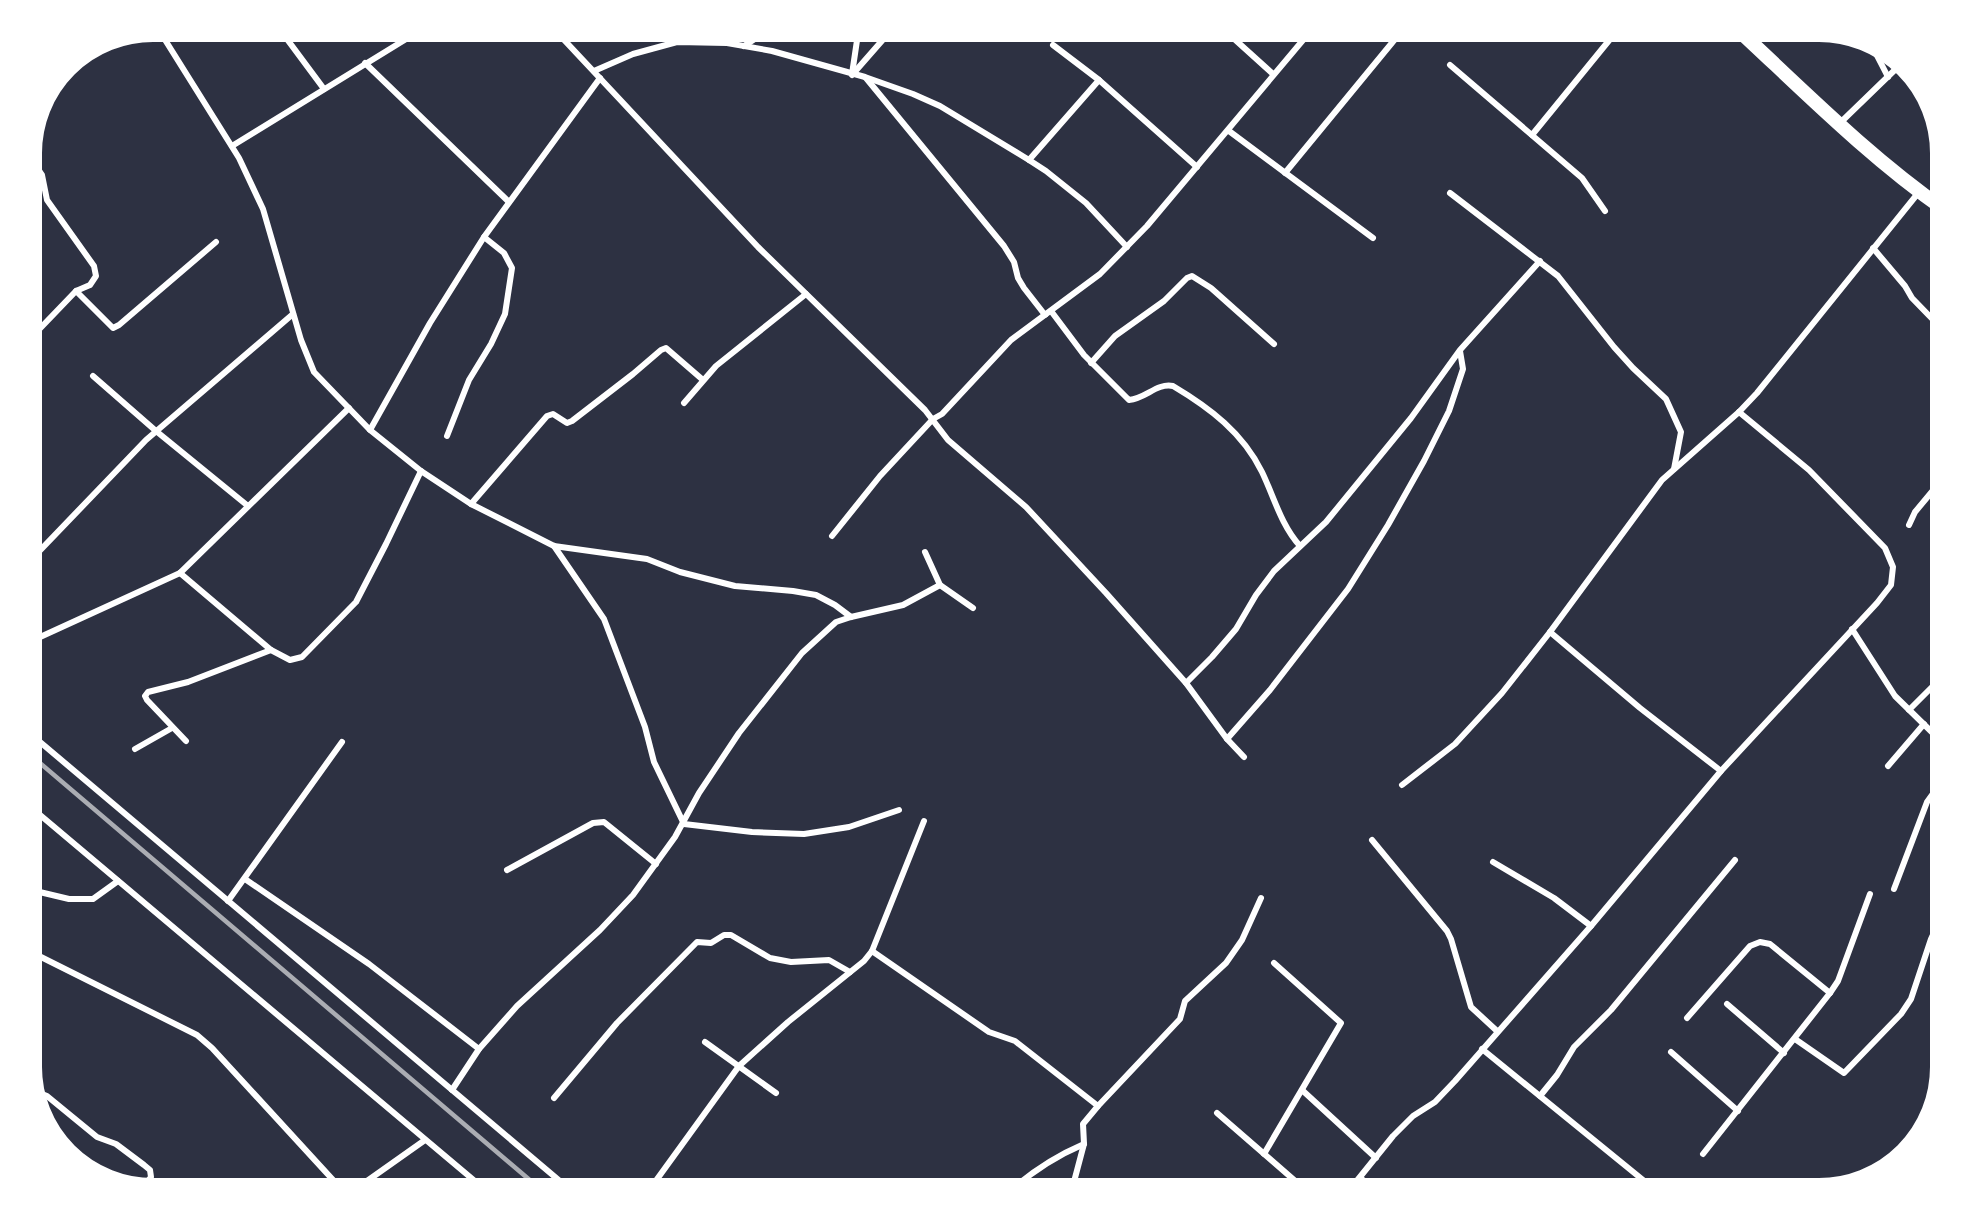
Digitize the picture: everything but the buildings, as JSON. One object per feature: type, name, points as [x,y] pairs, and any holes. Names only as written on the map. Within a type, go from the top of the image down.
[{"type":"main road","points":[[1747,38],[1839,124],[1934,202]]},
{"type":"street","points":[[164,38],[232,146],[264,209],[293,314],[314,372],[370,430],[421,471],[471,504],[554,546],[647,559],[680,572],[735,586],[816,595],[851,617]]},
{"type":"street","points":[[286,38],[324,89]]},
{"type":"street","points":[[396,38],[400,42]]},
{"type":"street","points":[[232,146],[406,38]]},
{"type":"street","points":[[562,38],[758,247],[933,419],[948,440],[1026,507],[1186,683],[1227,739],[1244,757]]},
{"type":"street","points":[[743,46],[756,38]]},
{"type":"street","points":[[852,75],[857,38]]},
{"type":"street","points":[[852,75],[884,38]]},
{"type":"street","points":[[1233,38],[1273,74]]},
{"type":"street","points":[[832,536],[880,476],[1011,340],[1100,274],[1147,226],[1304,38]]},
{"type":"street","points":[[1286,173],[1396,38]]},
{"type":"street","points":[[1532,135],[1611,38]]},
{"type":"street","points":[[594,71],[633,54],[677,42],[727,43],[772,51],[865,77],[940,106],[1046,171],[1086,203],[1127,247]]},
{"type":"street","points":[[1053,45],[1099,80],[1197,167]]},
{"type":"street","points":[[1875,52],[1888,77]]},
{"type":"street","points":[[365,63],[509,202]]},
{"type":"street","points":[[1450,64],[1582,178],[1605,211]]},
{"type":"street","points":[[1839,124],[1897,68]]},
{"type":"street","points":[[865,77],[1004,246],[1014,262],[1018,278],[1024,288],[1091,363],[1129,400],[1138,399],[1165,385],[1173,386],[1220,417],[1252,454],[1290,535],[1300,546]]},
{"type":"street","points":[[370,430],[430,323],[484,237],[600,78]]},
{"type":"street","points":[[1029,160],[1099,80]]},
{"type":"street","points":[[1229,130],[1373,238]]},
{"type":"street","points":[[38,169],[42,175],[47,200],[94,266],[96,276],[90,285],[76,291],[38,331]]},
{"type":"street","points":[[1402,785],[1455,744],[1502,693],[1655,490],[1757,393],[1919,192]]},
{"type":"street","points":[[1450,193],[1558,276],[1626,362],[1666,399],[1681,432],[1674,470]]},
{"type":"street","points":[[447,436],[469,380],[491,344],[505,314],[512,268],[504,254],[484,237]]},
{"type":"street","points":[[76,291],[112,328],[119,325],[216,242]]},
{"type":"street","points":[[1873,248],[1905,286],[1912,298],[1934,321]]},
{"type":"street","points":[[1186,683],[1236,629],[1274,571],[1326,522],[1411,418],[1460,350],[1540,261]]},
{"type":"street","points":[[1091,363],[1115,336],[1142,319],[1192,276],[1211,288],[1274,344]]},
{"type":"street","points":[[684,404],[716,366],[806,294]]},
{"type":"street","points":[[38,553],[156,431],[293,314]]},
{"type":"street","points":[[471,504],[547,416],[553,414],[567,423],[572,421],[661,350],[666,348],[672,352],[703,380]]},
{"type":"street","points":[[1227,739],[1270,690],[1348,589],[1388,525],[1449,411],[1463,369],[1460,350]]},
{"type":"street","points":[[93,376],[248,506]]},
{"type":"street","points":[[38,638],[180,573],[349,408]]},
{"type":"street","points":[[1356,1182],[1393,1136],[1413,1116],[1435,1102],[1591,926],[1721,771],[1891,585],[1893,567],[1885,548],[1809,470],[1739,412]]},
{"type":"street","points":[[180,573],[271,650],[290,660],[302,657],[356,602],[421,471]]},
{"type":"street","points":[[1909,525],[1915,512],[1934,489]]},
{"type":"street","points":[[554,546],[604,619],[645,727],[654,762],[684,824]]},
{"type":"street","points":[[925,552],[940,585],[973,608]]},
{"type":"street","points":[[452,1090],[479,1049],[517,1006],[600,930],[633,896],[684,824],[699,793],[739,733],[802,653],[836,622],[903,605],[940,585]]},
{"type":"street","points":[[1852,629],[1895,696],[1934,734]]},
{"type":"street","points":[[1550,632],[1640,708],[1721,771]]},
{"type":"street","points":[[186,741],[147,700],[148,692],[188,682],[271,650]]},
{"type":"street","points":[[1909,710],[1934,685]]},
{"type":"street","points":[[1888,766],[1924,724]]},
{"type":"street","points":[[135,749],[172,728]]},
{"type":"street","points":[[38,740],[561,1182]]},
{"type":"street","points":[[228,901],[342,742]]},
{"type":"street","points":[[1894,889],[1927,802],[1934,792]]},
{"type":"street","points":[[684,824],[752,832],[804,834],[849,826],[900,810]]},
{"type":"street","points":[[38,813],[476,1182]]},
{"type":"street","points":[[655,1182],[739,1066],[864,961],[872,951],[924,821]]},
{"type":"street","points":[[507,870],[593,823],[604,822],[656,864]]},
{"type":"street","points":[[1372,840],[1447,931],[1472,1007],[1497,1031]]},
{"type":"street","points":[[1540,1096],[1557,1075],[1574,1047],[1611,1010],[1735,860]]},
{"type":"street","points":[[1493,862],[1554,898],[1591,926]]},
{"type":"street","points":[[245,879],[369,964],[479,1049]]},
{"type":"street","points":[[38,891],[69,898],[93,899],[118,881]]},
{"type":"street","points":[[1703,1154],[1838,981],[1870,894]]},
{"type":"street","points":[[1074,1182],[1084,1144],[1083,1124],[1180,1019],[1185,1001],[1226,963],[1242,940],[1261,898]]},
{"type":"street","points":[[1795,1039],[1844,1073],[1901,1014],[1911,999],[1934,933]]},
{"type":"street","points":[[554,1098],[617,1023],[697,942],[711,944],[724,935],[731,935],[770,958],[791,962],[829,960],[850,972]]},
{"type":"street","points":[[1687,1018],[1750,946],[1760,942],[1770,944],[1830,993]]},
{"type":"street","points":[[872,951],[989,1032],[1015,1041],[1098,1106]]},
{"type":"street","points":[[38,956],[197,1035],[212,1048],[335,1182]]},
{"type":"street","points":[[1264,1154],[1341,1023],[1274,963]]},
{"type":"street","points":[[1727,1004],[1784,1053]]},
{"type":"street","points":[[705,1042],[776,1094]]},
{"type":"street","points":[[1482,1049],[1646,1182]]},
{"type":"street","points":[[1671,1052],[1738,1111]]},
{"type":"street","points":[[1302,1090],[1376,1158]]},
{"type":"street","points":[[41,1094],[47,1096],[97,1137],[116,1144],[144,1165],[150,1170],[151,1177],[147,1182]]},
{"type":"street","points":[[1217,1113],[1296,1182]]},
{"type":"street","points":[[366,1182],[425,1140]]},
{"type":"street","points":[[1020,1182],[1068,1151],[1084,1144]]},
{"type":"street","points":[[1359,1178],[1365,1182]]},
{"type":"railway","points":[[38,761],[532,1182]]}]
